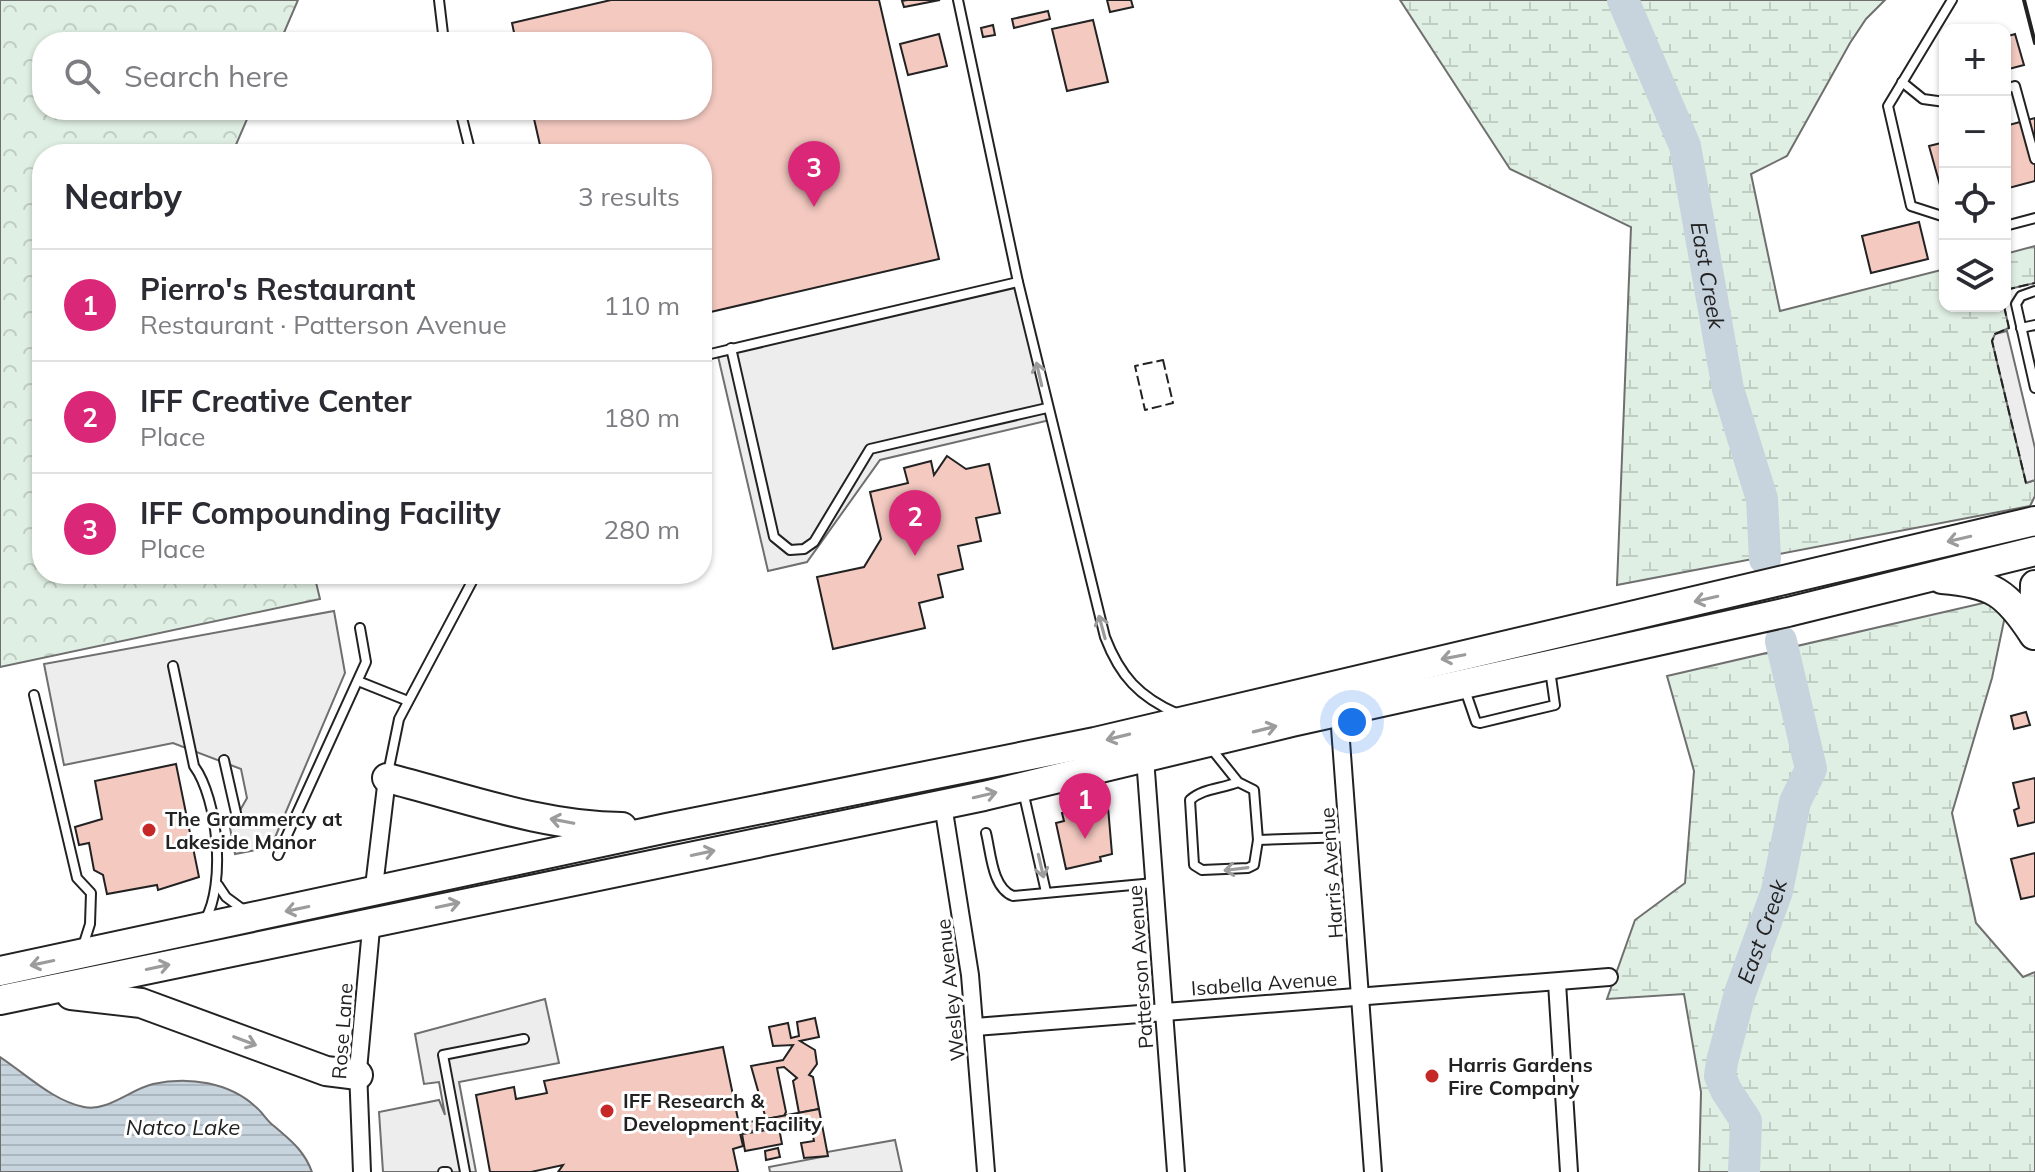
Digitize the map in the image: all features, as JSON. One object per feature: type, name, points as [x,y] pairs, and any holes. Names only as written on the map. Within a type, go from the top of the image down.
[{"type":"highway","points":[[0,1000],[372,907],[667,828],[1095,742],[2034,521]]},
{"type":"highway","points":[[0,971],[256,918],[372,907],[943,805],[1788,612],[2035,551]]},
{"type":"highway","points":[[1922,577],[1982,584],[1996,590],[2011,602],[2034,635],[2035,585]]},
{"type":"highway","points":[[387,778],[593,827],[667,828]]},
{"type":"highway","points":[[34,993],[141,1003],[326,1071],[358,1075]]},
{"type":"street","name":"Harris Avenue","points":[[1339,714],[1373,1172]]},
{"type":"street","name":"Patterson Avenue","points":[[1145,758],[1176,1172]]},
{"type":"street","name":"Rose Lane","points":[[362,1172],[358,1075],[387,778]]},
{"type":"street","name":"Wesley Avenue","points":[[943,805],[963,912],[986,1172]]},
{"type":"street","name":"Isabella Avenue","points":[[975,1027],[1609,977]]},
{"type":"street","points":[[1557,983],[1569,1172]]},
{"type":"lane","points":[[439,0],[443,32]]},
{"type":"lane","points":[[958,0],[1047,408],[1105,637],[1117,668],[1161,707],[1189,720]]},
{"type":"lane","points":[[1939,215],[1911,206],[1888,106],[1952,0]]},
{"type":"lane","points":[[1902,82],[1923,99],[1939,101]]},
{"type":"lane","points":[[2011,87],[2015,86],[2035,159]]},
{"type":"lane","points":[[462,120],[468,144]]},
{"type":"lane","points":[[2011,224],[2035,218]]},
{"type":"lane","points":[[712,353],[1018,282]]},
{"type":"lane","points":[[2035,291],[2018,299],[2021,328],[2035,388]]},
{"type":"lane","points":[[2021,328],[2035,325]]},
{"type":"lane","points":[[731,348],[774,537],[790,550],[804,549],[814,542],[870,449],[1047,408]]},
{"type":"lane","points":[[387,778],[399,719],[471,584]]},
{"type":"lane","points":[[278,855],[366,662],[360,628]]},
{"type":"lane","points":[[173,666],[194,766],[203,778],[218,858],[218,884],[213,904],[199,930]]},
{"type":"lane","points":[[1463,685],[1476,722],[1480,723],[1555,705],[1549,666]]},
{"type":"lane","points":[[358,681],[408,701]]},
{"type":"lane","points":[[34,695],[77,878],[91,893],[90,924],[80,955]]},
{"type":"lane","points":[[1207,743],[1238,782],[1254,790],[1258,840],[1254,865],[1248,868],[1202,870],[1194,865],[1190,800],[1205,790],[1222,789],[1238,782]]},
{"type":"lane","points":[[224,760],[236,813]]},
{"type":"lane","points":[[1022,787],[1046,892]]},
{"type":"lane","points":[[986,833],[1003,892],[1013,896],[1154,883]]},
{"type":"lane","points":[[1258,840],[1348,837]]},
{"type":"lane","points":[[218,884],[232,902],[256,918]]},
{"type":"lane","points":[[465,1172],[443,1055],[524,1039]]},
{"type":"green space","points":[[0,0],[298,0],[284,32],[32,32],[32,120],[247,120],[236,144],[32,144],[32,584],[316,584],[320,599],[0,667]]},
{"type":"green space","points":[[1400,0],[1885,0],[1866,19],[1850,43],[1787,156],[1751,174],[1780,311],[1939,271],[1939,312],[2005,312],[2009,328],[1995,334],[2026,483],[2035,480],[2035,496],[2030,506],[1617,585],[1631,227],[1510,169]]},
{"type":"green space","points":[[2035,246],[2035,283],[2011,289],[2011,252]]},
{"type":"green space","points":[[2009,597],[1992,678],[1952,813],[1976,923],[2023,977],[2035,972],[2035,1172],[1699,1172],[1701,1092],[1684,994],[1607,999],[1635,920],[1685,883],[1694,771],[1667,676]]},
{"type":"shaded area","points":[[1018,282],[1050,420],[880,460],[807,562],[768,571],[717,352]]},
{"type":"shaded area","points":[[2007,331],[2035,448],[2035,480],[2026,483],[1992,341],[1995,334]]},
{"type":"shaded area","points":[[334,611],[345,673],[271,847],[235,854],[230,828],[247,798],[241,769],[173,743],[64,765],[44,664]]},
{"type":"shaded area","points":[[545,999],[559,1063],[459,1082],[476,1172],[383,1172],[379,1112],[439,1100],[445,1115],[439,1082],[424,1084],[415,1034]]},
{"type":"shaded area","points":[[895,1140],[902,1172],[770,1172],[769,1167],[827,1156],[827,1152]]},
{"type":"water","name":"Natco Lake","points":[[0,1057],[61,1099],[84,1107],[101,1106],[153,1084],[166,1082],[194,1081],[221,1087],[246,1099],[259,1110],[301,1151],[312,1172],[0,1172]]},
{"type":"building","points":[[611,0],[879,0],[939,259],[712,312],[712,144],[540,144],[534,120],[712,120],[712,32],[514,32],[512,23]]},
{"type":"building","points":[[940,0],[904,7],[902,1]]},
{"type":"building","points":[[1107,0],[1131,0],[1133,7],[1110,12]]},
{"type":"building","points":[[1048,11],[1050,19],[1014,28],[1012,19]]},
{"type":"building","points":[[1093,20],[1108,82],[1067,91],[1052,29]]},
{"type":"building","points":[[993,25],[995,35],[983,37],[981,28]]},
{"type":"building","points":[[939,34],[947,66],[908,75],[900,44]]},
{"type":"building","points":[[2015,34],[2024,65],[2011,68],[2011,35]]},
{"type":"building","points":[[2035,118],[2035,181],[2011,187],[2011,168],[2011,124]]},
{"type":"building","points":[[1939,144],[1939,182],[1929,146]]},
{"type":"building","points":[[1919,222],[1928,259],[1871,273],[1862,236]]},
{"type":"building","points":[[947,456],[966,469],[989,464],[1000,513],[976,518],[981,541],[958,546],[963,569],[938,575],[943,597],[919,603],[925,628],[833,649],[817,577],[864,567],[881,539],[870,492],[908,483],[904,468],[931,461],[934,475]]},
{"type":"building","points":[[2026,712],[2030,725],[2014,729],[2011,716]]},
{"type":"building","points":[[176,764],[199,877],[158,890],[157,885],[107,894],[103,875],[94,870],[89,843],[79,845],[75,827],[102,819],[95,781]]},
{"type":"building","points":[[2035,778],[2035,822],[2018,826],[2014,810],[2019,808],[2013,783]]},
{"type":"building","points":[[1103,804],[1104,808],[1108,807],[1112,854],[1100,857],[1101,861],[1066,869],[1056,823],[1064,821],[1062,813]]},
{"type":"building","points":[[2035,853],[2035,896],[2021,899],[2011,859]]},
{"type":"building","points":[[815,1018],[819,1037],[800,1041],[815,1050],[817,1064],[809,1075],[813,1077],[819,1109],[799,1113],[793,1081],[797,1078],[784,1067],[777,1068],[786,1112],[784,1116],[766,1119],[751,1066],[783,1060],[793,1045],[773,1046],[769,1027],[788,1023],[791,1038],[799,1036],[797,1022]]},
{"type":"building","name":"IFF Research & Development Facility","points":[[723,1047],[739,1124],[819,1109],[828,1156],[804,1158],[801,1143],[814,1141],[810,1120],[740,1133],[743,1146],[733,1149],[738,1172],[558,1172],[563,1165],[531,1172],[490,1172],[476,1095],[514,1087],[516,1099],[547,1093],[544,1081]]},
{"type":"building","points":[[779,1128],[782,1144],[745,1151],[742,1134]]},
{"type":"building","points":[[778,1148],[780,1157],[766,1160],[765,1151]]},
{"type":"waterway","name":"East Creek","points":[[1623,0],[1685,146],[1728,389],[1762,499],[1765,559]]},
{"type":"waterway","name":"East Creek","points":[[1744,1172],[1746,1121],[1720,1076],[1722,1062],[1740,993],[1777,891],[1795,802],[1811,769],[1781,641]]},
{"type":"fence","points":[[2011,289],[2035,283]]},
{"type":"fence","points":[[2005,312],[2009,328],[1995,334],[1992,341],[2026,483]]},
{"type":"fence","points":[[1163,360],[1173,403],[1145,410],[1135,366],[1163,360]]},
{"type":"wall","points":[[2024,0],[2035,43]]},
{"type":"place","name":"IFF Compounding Facility","points":[[814,207]]},
{"type":"place","name":"IFF Creative Center","points":[[915,556]]},
{"type":"place","name":"The Grammercy at Lakeside Manor","points":[[149,830]]},
{"type":"place","name":"Pierro's Restaurant","points":[[1085,839]]},
{"type":"place","name":"Harris Gardens Fire Company","points":[[1432,1076]]},
{"type":"place","name":"IFF Research & Development Facility","points":[[607,1111]]}]
